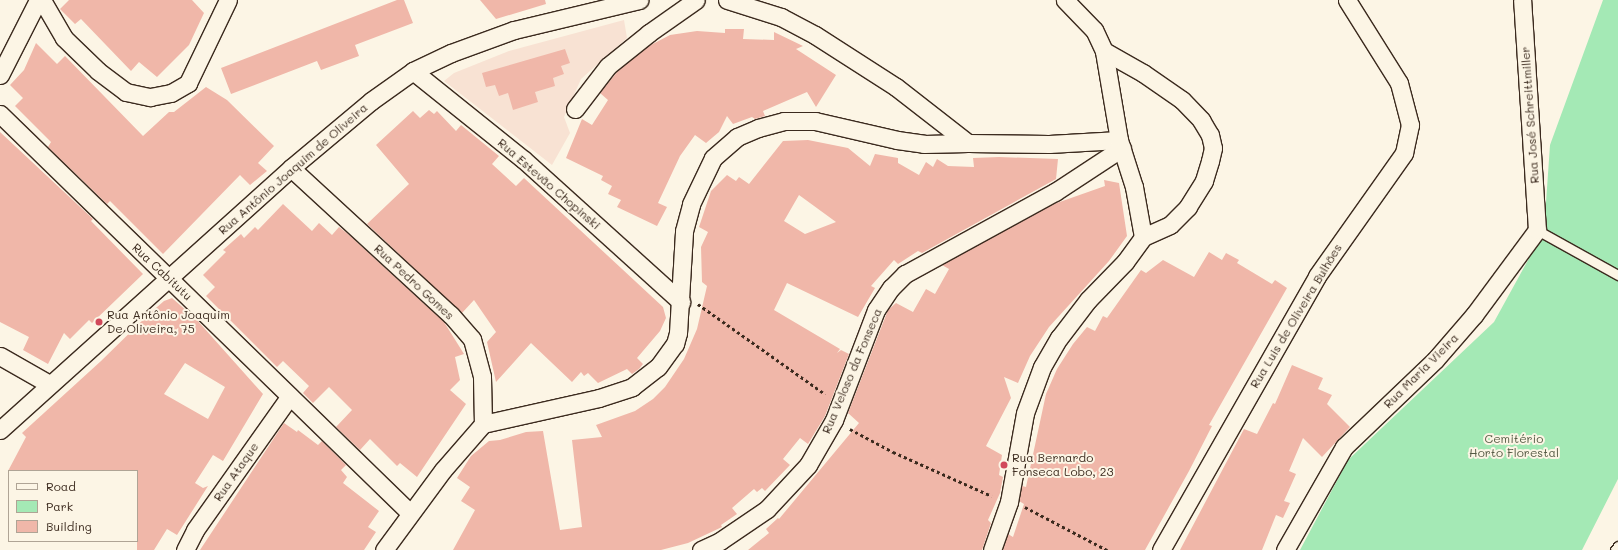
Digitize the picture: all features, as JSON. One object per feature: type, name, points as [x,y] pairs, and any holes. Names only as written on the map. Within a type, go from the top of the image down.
[{"type":"street","points":[[0,75],[38,0]]},
{"type":"street","points":[[42,0],[64,38],[115,86],[126,92],[150,97],[171,93],[188,83],[228,0]]},
{"type":"street","name":"Rua Antônio Joaquim de Oliveira","points":[[0,430],[49,384],[291,168],[371,101],[413,71],[452,53],[514,30],[639,0]]},
{"type":"street","points":[[575,109],[608,66],[649,33],[696,0]]},
{"type":"street","points":[[728,0],[780,17],[815,35],[896,87],[968,144]]},
{"type":"street","points":[[1065,0],[1094,30],[1104,52],[1120,144],[1134,187],[1142,237]]},
{"type":"street","name":"Rua Luis de Oliveira Bulhões","points":[[1161,550],[1317,276],[1404,154],[1410,125],[1398,83],[1347,0]]},
{"type":"street","name":"Rua José Schreittmiller","points":[[1522,0],[1537,230]]},
{"type":"street","points":[[992,550],[1008,502],[1025,413],[1042,367],[1058,338],[1088,300],[1126,262],[1142,237],[1170,225],[1188,207],[1204,181],[1213,148],[1210,135],[1201,120],[1182,100],[1143,73],[1104,52]]},
{"type":"street","name":"Rua Estevão Chopinski","points":[[413,71],[524,160],[681,297]]},
{"type":"street","name":"Rua Cabitutu","points":[[0,114],[410,513]]},
{"type":"street","points":[[384,550],[443,470],[483,424],[599,398],[632,387],[658,367],[675,344],[681,297],[684,231],[691,204],[700,180],[713,158],[737,137],[758,128],[784,121],[815,121],[924,144],[1120,144]]},
{"type":"street","name":"Rua Veloso da Fonseca","points":[[701,550],[726,537],[767,509],[808,465],[837,412],[876,310],[891,288],[905,274],[1055,192],[1120,144]]},
{"type":"street","name":"Rua Pedro Gomes","points":[[291,168],[451,315],[472,339],[482,377],[483,424]]},
{"type":"street","name":"Rua Maria Vieira","points":[[1285,550],[1344,447],[1435,360],[1474,315],[1537,230]]},
{"type":"street","points":[[0,356],[49,384]]},
{"type":"street","name":"Rua Ataque","points":[[184,550],[195,530],[290,396]]},
{"type":"lane","points":[[1537,230],[1618,275]]},
{"type":"lane","points":[[1615,550],[1618,546]]},
{"type":"path","points":[[681,297],[837,412],[906,458],[1008,502],[1025,507],[1108,550]]},
{"type":"shaded area","points":[[624,20],[627,38],[581,79],[564,117],[570,133],[552,165],[444,81],[454,73],[509,51]]},
{"type":"green space","name":"Cemitério Horto Florestal","points":[[1603,0],[1618,0],[1618,479],[1582,550],[1300,550],[1348,460],[1494,322],[1544,231],[1550,145]]},
{"type":"building","points":[[69,0],[192,0],[204,13],[189,45],[157,77],[139,62],[131,71],[81,19],[75,24],[60,9]]},
{"type":"building","points":[[397,0],[404,0],[413,23],[355,45],[359,56],[321,70],[317,61],[231,94],[221,68]]},
{"type":"building","points":[[480,0],[545,0],[546,4],[496,19]]},
{"type":"building","points":[[725,29],[744,29],[743,39],[774,40],[774,32],[803,46],[796,49],[836,75],[816,107],[807,92],[763,111],[765,116],[755,119],[752,117],[733,124],[727,116],[719,132],[706,143],[695,135],[680,156],[658,203],[667,207],[657,226],[617,207],[621,200],[608,194],[612,186],[601,180],[603,176],[566,158],[582,119],[592,125],[608,100],[600,93],[618,71],[647,47],[670,35],[697,31],[725,33]]},
{"type":"building","points":[[36,43],[57,64],[65,56],[143,136],[169,112],[174,112],[206,87],[227,100],[274,146],[258,163],[267,171],[250,185],[240,175],[163,254],[110,201],[107,204],[48,147],[51,142],[15,106],[23,98],[10,85],[24,70]]},
{"type":"building","points":[[565,49],[570,63],[561,66],[564,74],[553,78],[555,86],[535,92],[538,102],[513,110],[508,93],[499,96],[495,85],[486,87],[482,73]]},
{"type":"building","points":[[429,110],[434,114],[437,111],[456,131],[461,125],[499,156],[492,164],[516,186],[524,178],[663,307],[666,318],[660,331],[637,358],[643,364],[639,369],[632,374],[627,369],[598,383],[588,373],[584,376],[581,372],[572,382],[531,343],[496,382],[487,342],[496,332],[474,300],[462,313],[367,224],[409,184],[376,145],[413,111],[420,118]]},
{"type":"building","points":[[0,132],[93,219],[91,221],[143,274],[92,323],[89,320],[70,339],[64,333],[48,364],[23,350],[29,337],[0,322]]},
{"type":"building","points":[[808,140],[848,148],[870,166],[875,154],[898,158],[898,163],[919,175],[926,162],[933,167],[937,159],[948,166],[974,167],[973,158],[999,157],[1058,159],[1056,179],[922,253],[918,251],[898,264],[894,260],[871,286],[875,288],[858,317],[787,283],[774,310],[840,349],[837,353],[841,350],[849,354],[825,416],[808,444],[800,438],[783,459],[790,465],[765,491],[762,488],[757,492],[754,489],[732,508],[737,514],[721,525],[722,527],[688,543],[661,550],[453,550],[475,510],[461,501],[470,487],[457,478],[471,456],[489,441],[500,440],[526,432],[543,431],[560,530],[582,527],[572,440],[602,437],[596,425],[635,411],[653,399],[665,387],[684,359],[697,329],[707,286],[702,282],[701,247],[708,232],[699,227],[711,191],[727,175],[736,181],[739,177],[749,184],[783,141]],"holes":[[[799,195],[836,222],[805,234],[784,221]]]},
{"type":"building","points":[[1104,180],[1119,183],[1127,236],[1109,261],[1049,327],[1030,356],[1018,383],[1004,377],[1011,398],[986,446],[1002,455],[999,475],[1003,477],[1000,493],[988,520],[991,523],[982,550],[748,550],[769,533],[766,529],[778,518],[779,519],[859,423],[848,413],[888,310],[896,303],[913,312],[926,289],[935,294],[949,269],[942,265],[1054,204],[1105,186]]},
{"type":"building","points":[[283,204],[312,231],[319,223],[332,235],[339,227],[348,234],[444,322],[464,354],[455,357],[460,380],[450,390],[466,404],[417,477],[400,463],[397,466],[370,439],[360,450],[336,427],[352,410],[329,387],[313,403],[303,393],[309,386],[283,361],[277,367],[206,296],[215,287],[203,275],[226,252],[223,250],[241,234],[244,238],[255,227],[258,230]]},
{"type":"building","points":[[1209,252],[1222,260],[1226,253],[1239,260],[1237,263],[1272,284],[1275,280],[1287,288],[1209,425],[1212,426],[1145,550],[1003,550],[1008,534],[1013,537],[1024,504],[1019,501],[1022,486],[1026,487],[1046,394],[1057,369],[1073,344],[1087,327],[1095,331],[1103,316],[1107,318],[1141,270],[1146,273],[1163,260],[1194,277]]},
{"type":"building","points":[[172,298],[196,319],[263,394],[223,461],[213,455],[195,483],[203,488],[208,486],[177,535],[167,529],[154,550],[137,550],[138,470],[9,470],[26,437],[22,433],[101,361],[164,301]],"holes":[[[185,363],[225,387],[208,419],[164,394]]]},
{"type":"building","points":[[1292,365],[1323,378],[1318,389],[1332,395],[1327,404],[1350,427],[1322,457],[1303,438],[1289,471],[1296,474],[1284,501],[1290,503],[1283,518],[1276,515],[1262,550],[1180,550],[1244,429],[1257,434],[1273,403],[1275,404]]},
{"type":"building","points":[[284,423],[297,432],[298,430],[318,445],[322,441],[346,465],[341,470],[347,477],[343,483],[379,511],[368,527],[376,532],[364,550],[200,550]]},
{"type":"place","name":"Rua Antônio Joaquim De Oliveira, 75","points":[[99,322]]},
{"type":"place","name":"Rua Bernardo Fonseca Lobo, 23","points":[[1004,465]]}]
